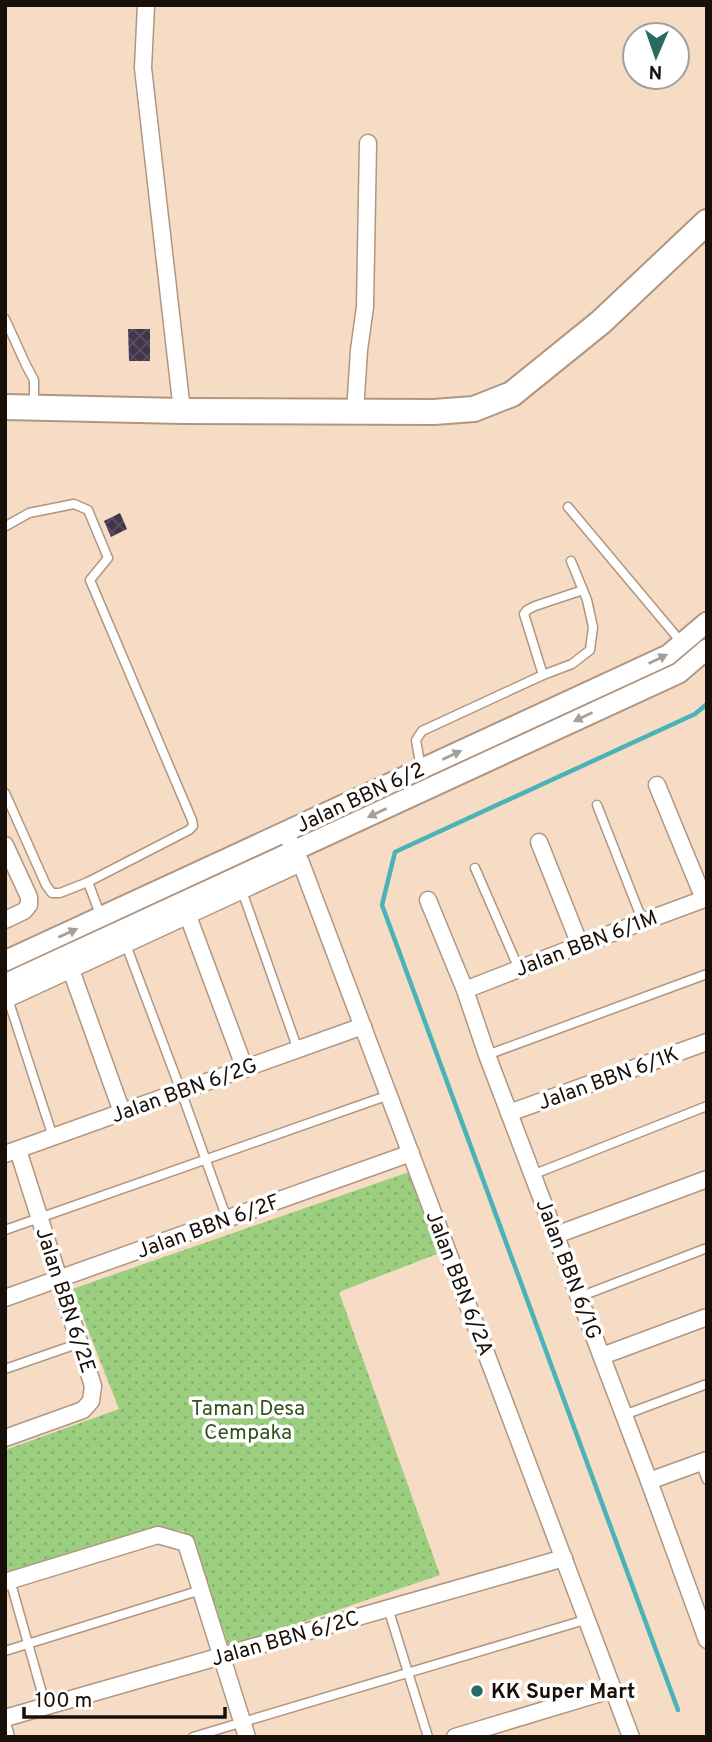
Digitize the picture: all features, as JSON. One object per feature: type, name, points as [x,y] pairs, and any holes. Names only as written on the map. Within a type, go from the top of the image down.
[{"type":"main road","points":[[5,407],[355,412],[474,409],[512,394],[601,322],[707,222]]},
{"type":"street","points":[[146,5],[143,68],[182,411]]},
{"type":"street","points":[[355,412],[365,307],[368,143]]},
{"type":"street","name":"Jalan BBN 6/2","points":[[5,961],[668,655],[707,622]]},
{"type":"street","name":"Jalan BBN 6/2","points":[[6,994],[679,673],[707,649]]},
{"type":"street","points":[[657,785],[705,898]]},
{"type":"street","name":"Jalan BBN 6/2A","points":[[285,832],[298,857],[363,1026],[631,1737]]},
{"type":"street","points":[[539,842],[580,945]]},
{"type":"street","points":[[5,845],[29,897],[29,905],[24,911],[5,920]]},
{"type":"street","points":[[6,994],[71,970],[242,891],[298,857]]},
{"type":"street","name":"Jalan BBN 6/1M","points":[[465,990],[705,898]]},
{"type":"street","name":"Jalan BBN 6/1G","points":[[428,900],[465,990],[707,1640]]},
{"type":"street","points":[[188,916],[245,1069]]},
{"type":"street","points":[[71,970],[122,1112]]},
{"type":"street","name":"Jalan BBN 6/2G","points":[[12,1152],[363,1026]]},
{"type":"street","name":"Jalan BBN 6/1K","points":[[509,1113],[707,1042]]},
{"type":"street","name":"Jalan BBN 6/2E","points":[[5,1438],[83,1410],[92,1401],[93,1385],[40,1218],[12,1152]]},
{"type":"street","name":"Jalan BBN 6/2F","points":[[5,1298],[411,1153]]},
{"type":"street","points":[[556,1236],[707,1180]]},
{"type":"street","points":[[602,1356],[707,1317]]},
{"type":"street","points":[[649,1481],[703,1461]]},
{"type":"street","points":[[8,1581],[158,1535],[186,1543],[245,1729]]},
{"type":"street","name":"Jalan BBN 6/2C","points":[[5,1718],[564,1558]]},
{"type":"street","points":[[455,1737],[614,1689]]},
{"type":"lane","points":[[5,319],[32,373],[33,407]]},
{"type":"lane","points":[[5,793],[52,893],[60,893],[88,882],[193,826],[90,580],[108,558],[88,510],[74,504],[63,506],[29,513],[6,526]]},
{"type":"lane","points":[[568,507],[682,643]]},
{"type":"lane","points":[[421,769],[416,740],[422,730],[572,664],[590,650],[593,627],[583,590],[571,561]]},
{"type":"lane","points":[[543,675],[524,614],[535,606],[583,590]]},
{"type":"lane","points":[[597,805],[643,922]]},
{"type":"lane","points":[[475,868],[519,969]]},
{"type":"lane","points":[[88,882],[102,918]]},
{"type":"lane","points":[[242,891],[298,1050]]},
{"type":"lane","points":[[125,945],[227,1219]]},
{"type":"lane","points":[[487,1055],[707,974]]},
{"type":"lane","points":[[6,994],[53,1137]]},
{"type":"lane","points":[[5,1230],[389,1095]]},
{"type":"lane","points":[[533,1175],[707,1106]]},
{"type":"lane","points":[[579,1297],[707,1248]]},
{"type":"lane","points":[[5,1369],[80,1343]]},
{"type":"lane","points":[[624,1415],[707,1384]]},
{"type":"lane","points":[[703,1461],[707,1480]]},
{"type":"lane","points":[[8,1581],[46,1707]]},
{"type":"lane","points":[[5,1651],[201,1590]]},
{"type":"lane","points":[[388,1608],[428,1737]]},
{"type":"lane","points":[[193,1737],[245,1729],[408,1672],[588,1619]]},
{"type":"lane","points":[[5,1718],[10,1737]]},
{"type":"green space","name":"Taman Desa Cempaka","points":[[409,1172],[437,1254],[339,1292],[440,1575],[229,1647],[194,1543],[183,1531],[162,1529],[5,1576],[5,1450],[119,1409],[72,1289]]},
{"type":"building","points":[[128,329],[150,329],[150,361],[129,361]]},
{"type":"building","points":[[120,513],[127,529],[111,537],[104,521]]},
{"type":"waterway","points":[[678,1710],[382,905],[395,852],[695,714],[707,704]]},
{"type":"place","name":"KK Super Mart","points":[[477,1691]]}]
